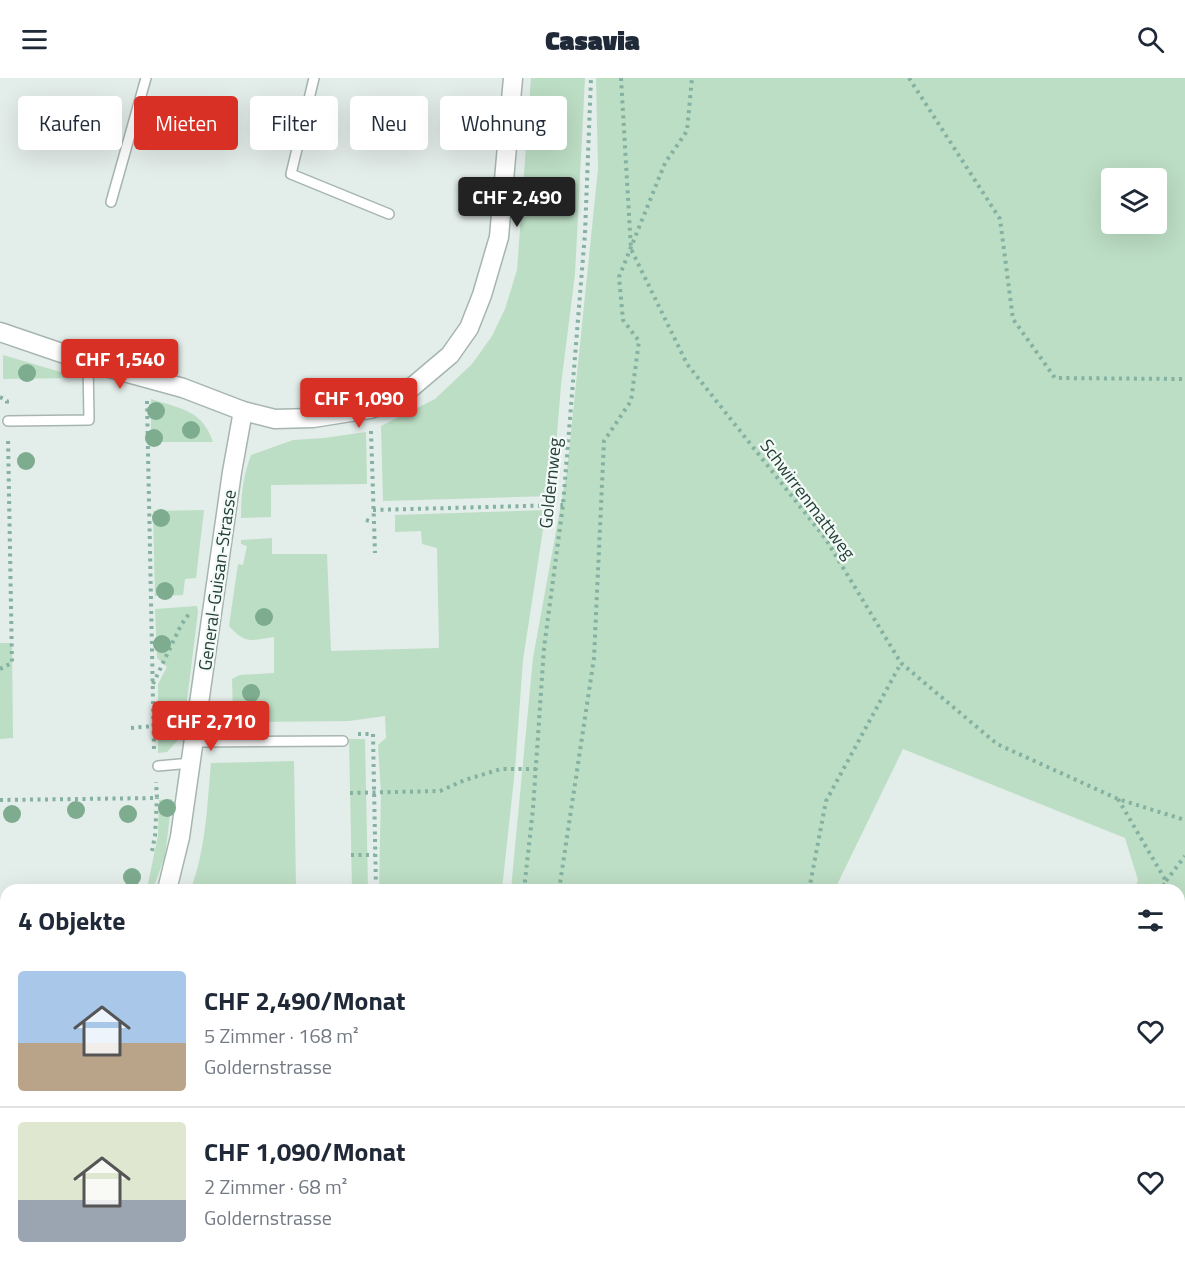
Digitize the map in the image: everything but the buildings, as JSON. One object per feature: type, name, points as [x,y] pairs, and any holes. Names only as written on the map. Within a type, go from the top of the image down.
[{"type":"street","points":[[0,332],[88,362],[183,388],[243,411],[275,418],[313,418],[370,409],[398,399],[450,355],[469,328],[482,295],[499,237],[513,78]]},
{"type":"street","name":"General-Guisan-Strasse","points":[[168,884],[180,837],[195,742],[232,472],[243,411]]},
{"type":"lane","points":[[111,202],[146,78]]},
{"type":"lane","points":[[314,78],[291,174],[389,214]]},
{"type":"lane","points":[[8,421],[89,420],[88,362]]},
{"type":"lane","points":[[195,742],[343,741]]},
{"type":"lane","points":[[156,761],[191,763]]},
{"type":"path","name":"Goldernweg","points":[[525,884],[536,769],[544,648],[563,505],[585,232],[591,78]]},
{"type":"path","name":"Schwirrenmattweg","points":[[621,78],[631,249],[687,364],[825,538],[901,663],[997,744],[1118,799],[1185,820]]},
{"type":"path","points":[[560,884],[594,658],[604,441],[631,401],[639,341],[623,321],[619,277],[665,163],[687,131],[692,78]]},
{"type":"path","points":[[909,78],[1000,219],[1013,319],[1055,378],[1185,379]]},
{"type":"path","points":[[148,379],[153,726],[156,761]]},
{"type":"path","points":[[0,397],[7,401],[8,421],[12,663],[0,669]]},
{"type":"path","points":[[370,409],[375,553]]},
{"type":"path","points":[[373,510],[563,505]]},
{"type":"path","points":[[366,520],[374,522]]},
{"type":"path","points":[[153,684],[188,612],[196,606],[213,607]]},
{"type":"path","points":[[810,884],[826,801],[901,663]]},
{"type":"path","points":[[130,728],[153,726]]},
{"type":"path","points":[[343,741],[343,734],[373,734],[376,884]]},
{"type":"path","points":[[350,792],[440,791],[465,780],[501,769],[536,769]]},
{"type":"path","points":[[150,858],[155,836],[156,777]]},
{"type":"path","points":[[0,800],[157,798]]},
{"type":"path","points":[[1118,799],[1166,881]]},
{"type":"path","points":[[351,855],[375,855]]},
{"type":"path","points":[[1164,884],[1185,856]]},
{"type":"green space","points":[[531,78],[585,78],[575,274],[561,385],[552,496],[383,501],[381,426],[435,399],[472,364],[492,336],[505,309],[517,270],[526,150],[567,150],[567,96],[530,96]]},
{"type":"green space","points":[[596,78],[1185,78],[1185,884],[1137,884],[1138,880],[1125,838],[903,749],[837,884],[511,884],[533,658],[567,471],[598,169]]},
{"type":"green space","points":[[3,355],[74,376],[75,378],[3,379]]},
{"type":"green space","points":[[151,399],[189,412],[203,423],[213,442],[151,442]]},
{"type":"green space","points":[[366,432],[367,484],[271,485],[271,517],[241,518],[243,486],[251,455],[293,440]]},
{"type":"green space","points":[[204,510],[196,578],[185,579],[183,595],[155,596],[153,511]]},
{"type":"green space","points":[[546,510],[523,660],[515,769],[503,884],[379,884],[381,793],[378,745],[386,738],[385,716],[349,721],[243,722],[233,712],[232,679],[240,675],[274,673],[274,637],[249,640],[240,636],[229,626],[238,564],[243,565],[247,546],[241,544],[241,540],[272,538],[272,554],[327,554],[331,651],[439,648],[437,548],[422,544],[421,531],[395,532],[395,515]]},
{"type":"green space","points":[[197,606],[184,724],[180,738],[167,752],[158,753],[158,684],[167,667],[157,658],[155,609]]},
{"type":"green space","points":[[0,643],[12,643],[13,738],[0,739]]},
{"type":"green space","points":[[349,739],[365,739],[368,884],[352,884]]},
{"type":"green space","points":[[294,761],[296,884],[193,884],[203,843],[211,763]]},
{"type":"green space","points":[[172,799],[165,856],[155,884],[148,884],[158,835],[159,800]]}]
